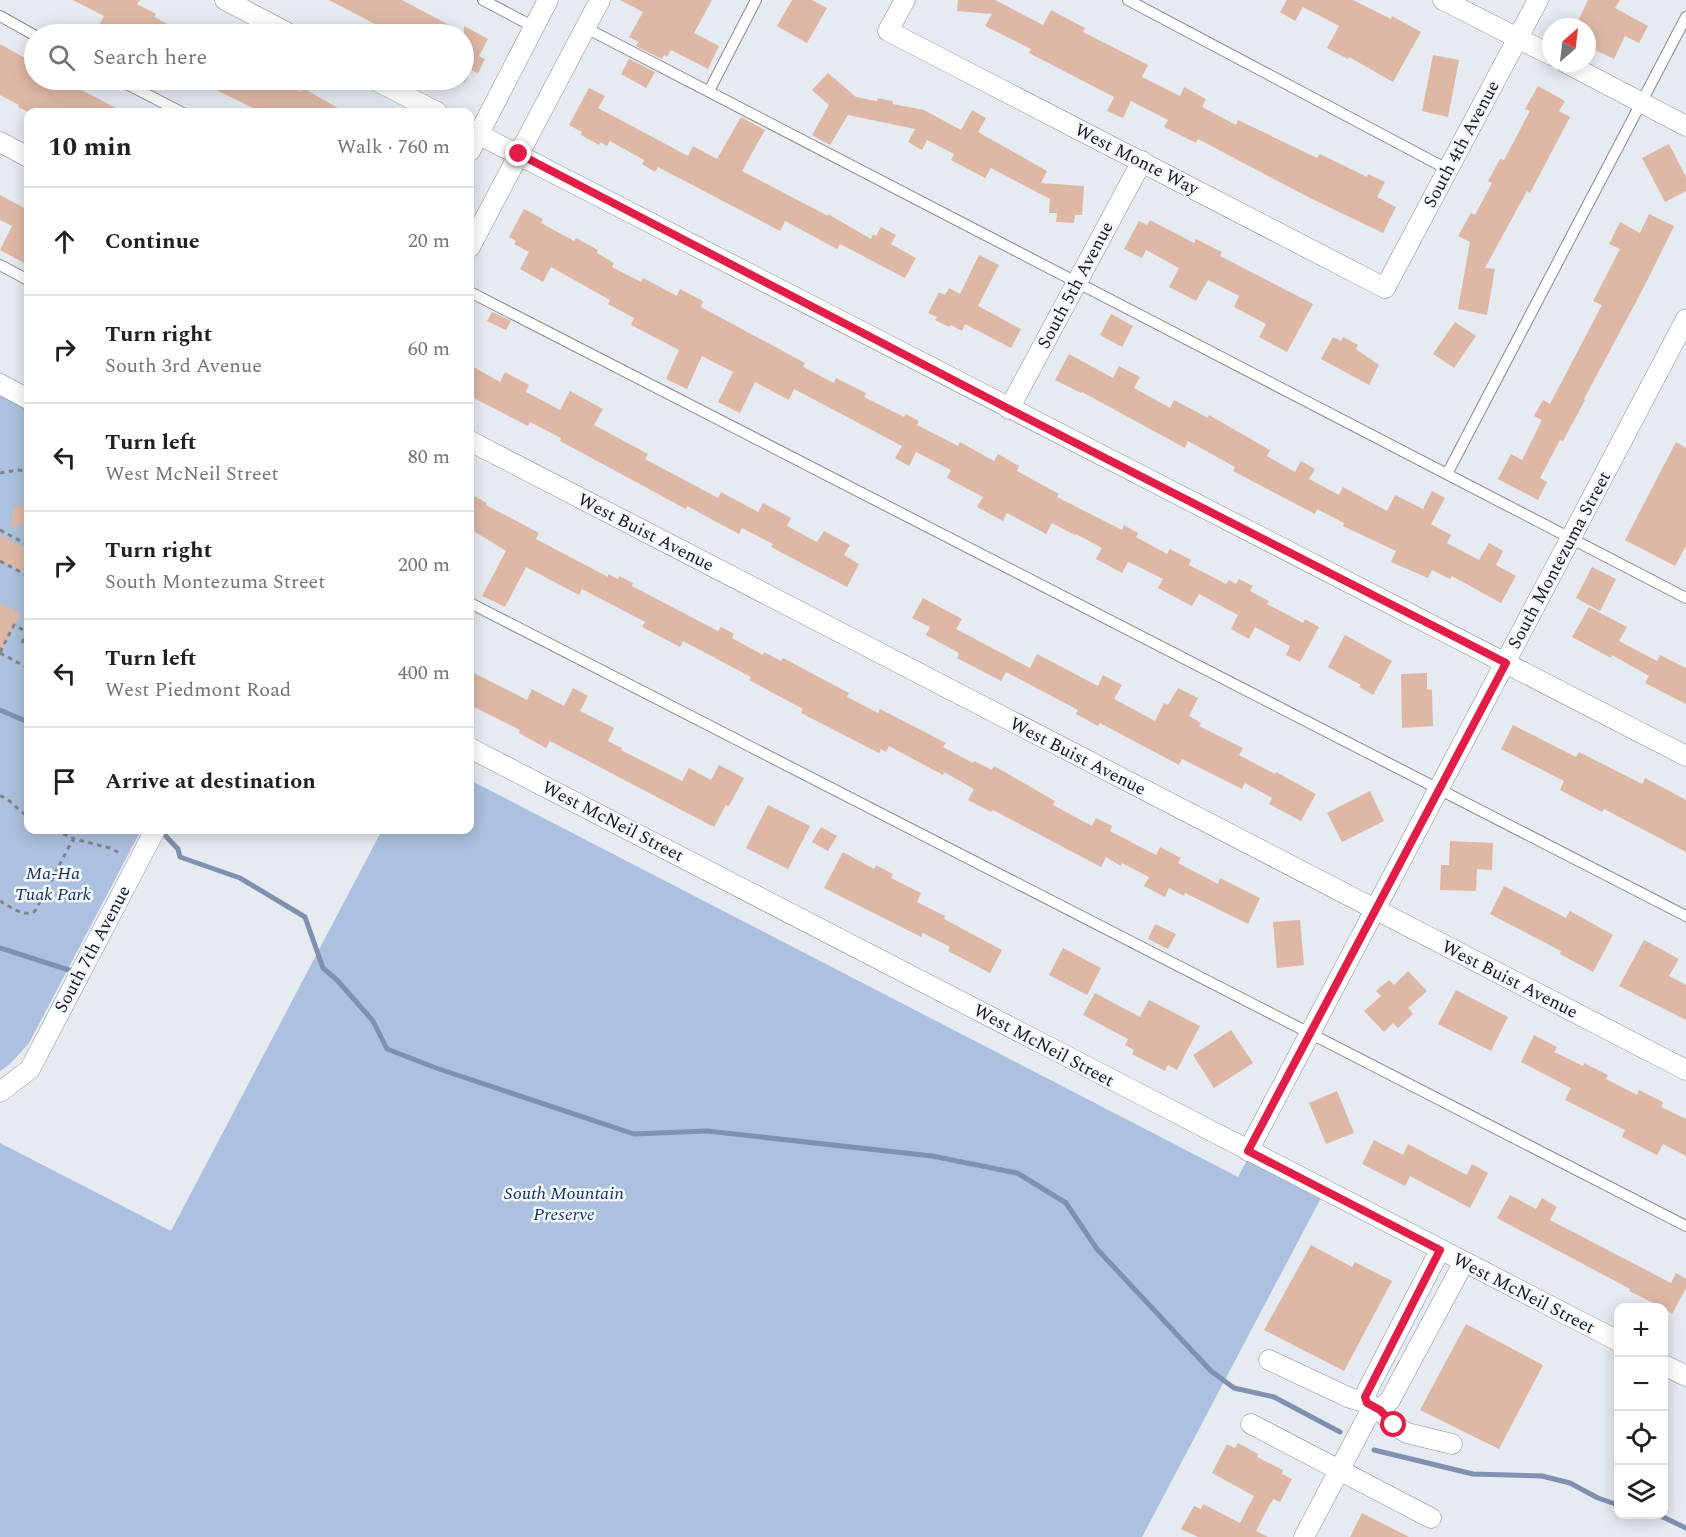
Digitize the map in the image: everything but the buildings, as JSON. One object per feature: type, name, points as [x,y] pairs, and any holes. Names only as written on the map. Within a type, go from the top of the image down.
[{"type":"street","points":[[225,0],[271,24]]},
{"type":"street","points":[[474,134],[549,0]]},
{"type":"street","points":[[474,239],[600,0]]},
{"type":"street","name":"West Monte Way","points":[[905,0],[888,31],[1385,288]]},
{"type":"street","points":[[1443,0],[1542,50]]},
{"type":"street","name":"South 4th Avenue","points":[[1385,288],[1538,0]]},
{"type":"street","points":[[1584,72],[1686,126]]},
{"type":"street","points":[[394,90],[429,108]]},
{"type":"street","points":[[474,139],[519,154],[1009,409],[1686,756]]},
{"type":"street","points":[[0,142],[24,155]]},
{"type":"street","name":"South 5th Avenue","points":[[1009,409],[1142,161]]},
{"type":"street","name":"South Montezuma Street","points":[[1248,1151],[1686,320]]},
{"type":"street","points":[[0,384],[24,397]]},
{"type":"street","name":"West Buist Avenue","points":[[474,443],[1686,1070]]},
{"type":"street","name":"West McNeil Street","points":[[474,750],[1614,1339]]},
{"type":"street","name":"South 7th Avenue","points":[[0,1092],[30,1069],[153,834]]},
{"type":"street","points":[[1372,1408],[1365,1397],[1369,1387],[1440,1250]]},
{"type":"street","points":[[1304,1537],[1372,1408],[1390,1400],[1464,1262]]},
{"type":"street","points":[[1269,1360],[1372,1408],[1407,1433],[1452,1444]]},
{"type":"street","points":[[1668,1367],[1686,1376]]},
{"type":"street","points":[[1251,1424],[1431,1518]]},
{"type":"lane","points":[[483,0],[534,27]]},
{"type":"lane","points":[[709,91],[756,0]]},
{"type":"lane","points":[[1128,0],[1447,169]]},
{"type":"lane","points":[[0,16],[24,29]]},
{"type":"lane","points":[[1447,474],[1686,17]]},
{"type":"lane","points":[[586,28],[1686,598]]},
{"type":"lane","points":[[138,90],[173,108]]},
{"type":"lane","points":[[0,265],[24,278]]},
{"type":"lane","points":[[474,294],[1686,916]]},
{"type":"lane","points":[[474,605],[1686,1226]]},
{"type":"path","points":[[0,473],[24,471]]},
{"type":"path","points":[[0,530],[24,544]]},
{"type":"path","points":[[0,561],[24,574]]},
{"type":"path","points":[[24,629],[14,625],[0,652],[24,666]]},
{"type":"path","points":[[22,643],[24,639]]},
{"type":"path","points":[[0,796],[5,797],[24,813]]},
{"type":"path","points":[[63,834],[110,848],[123,855]]},
{"type":"path","points":[[0,901],[25,914],[35,911],[74,839]]},
{"type":"green space","name":"Ma-Ha Tuak Park","points":[[0,390],[24,403],[24,834],[139,834],[29,1043],[10,1064],[0,1071]]},
{"type":"green space","name":"South Mountain Preserve","points":[[474,782],[1238,1177],[1248,1158],[1321,1198],[1142,1537],[0,1537],[0,1143],[171,1231],[380,834],[474,834]]},
{"type":"waterway","points":[[0,710],[24,720]]},
{"type":"waterway","points":[[164,834],[178,849],[180,857],[240,878],[305,917],[323,968],[337,980],[373,1021],[387,1049],[436,1068],[634,1134],[707,1131],[932,1156],[1017,1173],[1066,1203],[1097,1249],[1211,1371],[1234,1388],[1274,1397],[1340,1432]]},
{"type":"waterway","points":[[0,948],[75,972]]},
{"type":"waterway","points":[[1374,1450],[1473,1474],[1542,1476],[1570,1483],[1614,1504]]},
{"type":"waterway","points":[[1667,1519],[1686,1528]]},
{"type":"route","points":[[519,154],[1009,409],[1506,663],[1248,1151],[1440,1250],[1365,1397],[1367,1403],[1380,1410],[1394,1425]]}]
